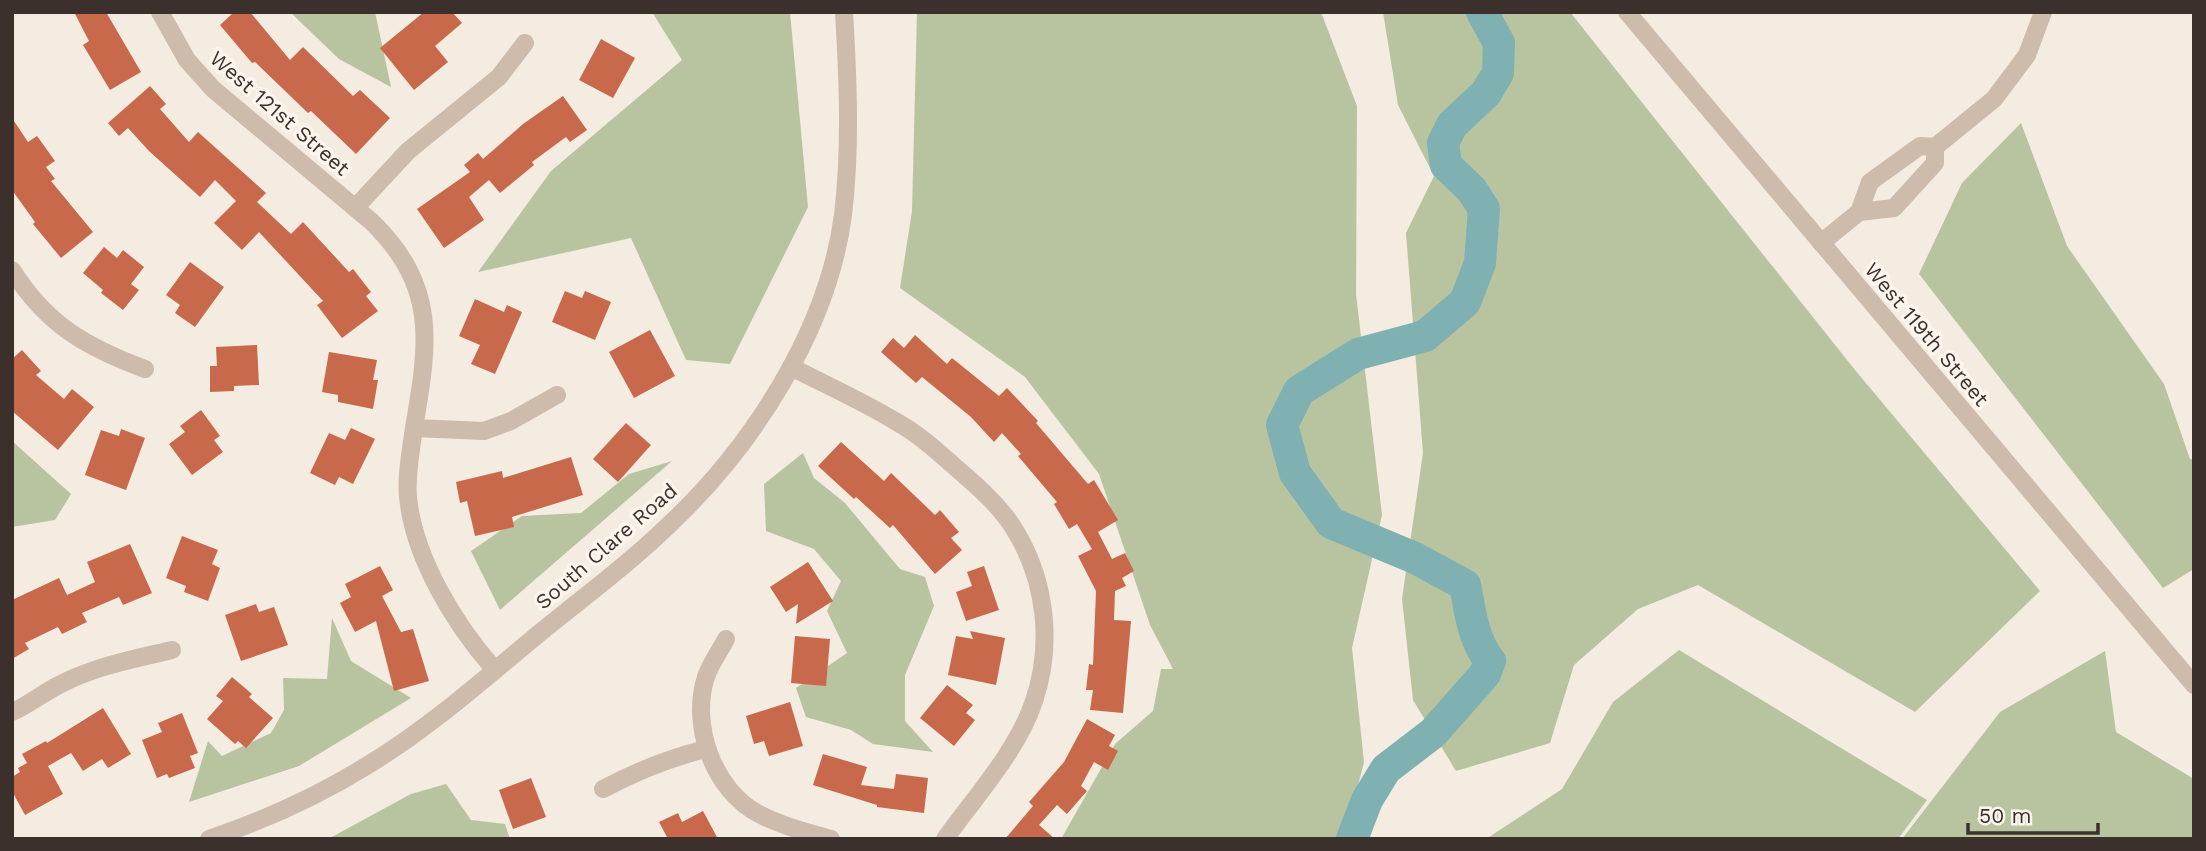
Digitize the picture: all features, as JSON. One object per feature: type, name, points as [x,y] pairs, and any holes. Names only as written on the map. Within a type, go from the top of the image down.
[{"type":"street","name":"West 121st Street","points":[[160,12],[187,60],[213,89],[387,237],[403,259],[417,286],[425,321],[426,360],[409,461],[408,495],[413,527],[428,571],[477,650],[495,670]]},
{"type":"street","name":"South Clare Road","points":[[209,839],[251,825],[369,765],[441,714],[643,548],[701,493],[743,440],[791,367],[811,324],[836,252],[842,217],[849,118],[844,12]]},
{"type":"street","name":"West 119th Street","points":[[1626,12],[2194,685]]},
{"type":"street","points":[[1821,243],[1859,212],[1870,182],[1920,146],[1935,147],[1994,99],[2027,55],[2043,12]]},
{"type":"street","name":"West 121st Street","points":[[355,208],[408,151],[499,77],[524,43]]},
{"type":"street","points":[[1859,212],[1894,208],[1935,163],[1935,147]]},
{"type":"street","points":[[12,270],[45,313],[75,337],[103,353],[145,369]]},
{"type":"street","points":[[791,367],[898,422],[934,448],[995,504],[1015,530],[1031,561],[1041,596],[1046,632],[1044,662],[1034,700],[1012,746],[945,839]]},
{"type":"street","points":[[414,428],[484,431],[511,421],[557,395]]},
{"type":"street","points":[[726,639],[706,676],[701,700],[701,721],[706,749],[718,773],[737,797],[756,813],[784,825],[831,839]]},
{"type":"street","points":[[12,712],[58,685],[87,672],[112,663],[172,650]]},
{"type":"street","points":[[603,789],[673,757],[706,749]]},
{"type":"green space","points":[[290,12],[375,12],[391,87],[339,59]]},
{"type":"green space","points":[[652,12],[790,12],[808,207],[730,364],[686,360],[631,238],[478,272],[551,171],[682,60]]},
{"type":"green space","points":[[917,12],[1321,12],[1357,106],[1356,294],[1382,515],[1352,648],[1364,762],[1344,839],[1061,839],[1115,744],[1153,711],[1161,669],[1173,669],[1150,625],[1099,474],[1025,377],[900,288],[912,211]]},
{"type":"green space","points":[[1383,12],[1570,12],[1855,370],[2040,591],[1915,712],[1698,585],[1638,609],[1574,665],[1550,743],[1456,771],[1413,700],[1402,599],[1423,453],[1406,233],[1434,176],[1398,105]]},
{"type":"green space","points":[[2021,123],[2067,246],[2164,384],[2190,459],[2194,459],[2194,569],[2163,588],[1919,274],[1962,183]]},
{"type":"green space","points":[[12,441],[71,494],[55,520],[12,527]]},
{"type":"green space","points":[[803,453],[814,478],[845,503],[900,569],[925,577],[934,606],[905,675],[905,721],[933,752],[873,744],[851,730],[806,717],[796,688],[847,653],[827,611],[841,581],[814,549],[766,531],[764,484]]},
{"type":"green space","points":[[672,461],[500,610],[471,551],[522,516],[581,513],[629,474]]},
{"type":"green space","points":[[332,618],[351,661],[411,698],[299,766],[189,802],[208,741],[222,756],[271,733],[284,710],[283,678],[327,679]]},
{"type":"green space","points":[[1679,650],[1927,800],[1898,839],[1486,839],[1562,789],[1613,702]]},
{"type":"green space","points":[[2105,651],[2116,732],[2194,779],[2194,839],[1902,839],[2000,712]]},
{"type":"green space","points":[[446,784],[471,820],[505,824],[510,839],[328,839],[411,794]]},
{"type":"building","points":[[74,12],[106,12],[141,72],[110,90],[83,45],[89,41]]},
{"type":"building","points":[[234,12],[250,12],[290,60],[303,47],[353,96],[360,90],[390,118],[356,154],[255,62],[252,63],[220,25]]},
{"type":"building","points":[[424,12],[452,12],[462,23],[435,46],[448,62],[414,90],[380,48]]},
{"type":"building","points":[[601,39],[635,58],[613,98],[579,80]]},
{"type":"building","points":[[150,86],[166,104],[160,109],[189,142],[198,132],[266,193],[257,202],[291,234],[303,222],[349,272],[353,269],[371,292],[366,296],[378,311],[342,338],[317,305],[323,301],[259,232],[242,250],[214,223],[236,201],[215,180],[200,197],[128,128],[119,136],[108,123]]},
{"type":"building","points":[[563,96],[587,130],[570,142],[566,137],[532,162],[534,165],[500,193],[489,180],[469,197],[484,220],[444,248],[417,209],[470,172],[464,165],[478,153],[483,159],[523,124]]},
{"type":"building","points":[[12,118],[28,142],[37,136],[55,161],[46,167],[55,179],[51,181],[93,232],[61,258],[33,224],[35,222],[12,190]]},
{"type":"building","points":[[104,247],[117,258],[123,250],[144,267],[131,284],[139,290],[123,310],[101,293],[103,290],[83,273]]},
{"type":"building","points":[[190,262],[224,287],[195,327],[175,313],[180,305],[166,295]]},
{"type":"building","points":[[565,291],[582,298],[585,291],[611,302],[595,340],[552,322]]},
{"type":"building","points":[[475,299],[504,312],[507,305],[522,312],[495,374],[471,364],[480,345],[459,336]]},
{"type":"building","points":[[650,330],[675,376],[634,398],[609,352]]},
{"type":"building","points":[[915,335],[947,364],[952,358],[999,396],[1007,388],[1038,421],[1036,423],[1088,484],[1094,480],[1118,520],[1098,532],[1112,559],[1125,553],[1134,571],[1122,578],[1126,586],[1115,591],[1114,620],[1131,621],[1123,713],[1090,710],[1093,690],[1086,690],[1089,664],[1093,665],[1096,591],[1078,556],[1092,549],[1077,524],[1069,529],[1054,504],[1057,502],[1002,433],[994,442],[971,417],[922,377],[916,383],[881,352],[893,338],[904,348]]},
{"type":"building","points":[[257,345],[259,385],[234,386],[234,391],[210,392],[210,366],[217,366],[216,347]]},
{"type":"building","points":[[22,350],[41,371],[36,375],[64,399],[72,389],[94,407],[58,450],[12,411],[12,359]]},
{"type":"building","points":[[329,352],[377,360],[373,380],[378,380],[373,409],[338,402],[338,395],[322,392]]},
{"type":"building","points":[[201,410],[220,436],[214,440],[223,452],[192,475],[169,444],[185,432],[180,426]]},
{"type":"building","points":[[626,423],[651,445],[618,482],[593,459]]},
{"type":"building","points":[[351,428],[375,439],[353,484],[339,477],[335,485],[310,473],[329,433],[345,440]]},
{"type":"building","points":[[121,429],[145,438],[126,490],[85,475],[101,430],[119,436]]},
{"type":"building","points":[[841,442],[884,481],[891,473],[935,515],[940,510],[959,532],[951,538],[962,550],[935,574],[893,525],[890,528],[818,466]]},
{"type":"building","points":[[571,457],[583,495],[512,517],[514,527],[475,536],[467,501],[460,503],[456,482],[502,471],[503,478]]},
{"type":"building","points":[[182,536],[218,550],[212,564],[220,568],[208,601],[184,592],[186,586],[166,578]]},
{"type":"building","points":[[130,544],[152,593],[123,605],[119,597],[82,613],[87,622],[62,634],[58,627],[25,643],[29,649],[12,659],[12,600],[59,578],[67,595],[95,582],[87,562]]},
{"type":"building","points":[[808,562],[833,601],[796,624],[798,604],[786,612],[770,587]]},
{"type":"building","points":[[380,566],[393,590],[382,596],[401,632],[413,629],[429,681],[394,691],[376,621],[355,632],[340,603],[351,597],[345,584]]},
{"type":"building","points":[[984,566],[999,610],[966,621],[956,592],[972,586],[967,572]]},
{"type":"building","points":[[256,604],[259,612],[274,607],[288,645],[241,661],[225,615]]},
{"type":"building","points":[[970,631],[1005,638],[996,685],[948,675],[956,636],[973,639]]},
{"type":"building","points":[[795,636],[830,639],[826,686],[791,683]]},
{"type":"building","points":[[232,677],[252,694],[249,697],[273,718],[246,748],[238,741],[235,744],[207,719],[223,701],[216,696]]},
{"type":"building","points":[[947,685],[973,705],[966,713],[975,720],[954,746],[920,718]]},
{"type":"building","points":[[790,702],[803,746],[769,756],[764,741],[754,744],[746,716]]},
{"type":"building","points":[[103,708],[131,754],[108,768],[102,759],[83,771],[71,753],[48,766],[63,794],[25,815],[12,791],[12,777],[20,772],[18,768],[27,763],[22,754],[46,741],[47,743]]},
{"type":"building","points":[[182,713],[198,753],[190,756],[195,768],[169,778],[167,774],[157,778],[142,740],[162,732],[158,723]]},
{"type":"building","points":[[1087,719],[1115,735],[1109,746],[1118,751],[1108,770],[1094,762],[1081,786],[1087,791],[1067,814],[1057,805],[1039,825],[1055,839],[1005,839],[1033,806],[1029,802],[1064,762]]},
{"type":"building","points":[[823,754],[867,767],[861,785],[894,789],[896,774],[928,778],[924,813],[877,807],[813,785]]},
{"type":"building","points":[[531,778],[546,817],[513,829],[499,790]]},
{"type":"building","points":[[703,811],[718,839],[668,839],[659,822],[678,813],[682,822]]},
{"type":"waterway","points":[[1352,839],[1367,800],[1386,769],[1433,733],[1485,674],[1490,661],[1476,635],[1465,585],[1415,558],[1331,523],[1295,473],[1282,425],[1299,391],[1358,354],[1425,336],[1465,302],[1480,263],[1484,209],[1472,190],[1446,165],[1443,143],[1452,125],[1486,93],[1498,73],[1499,43],[1482,12]]}]
